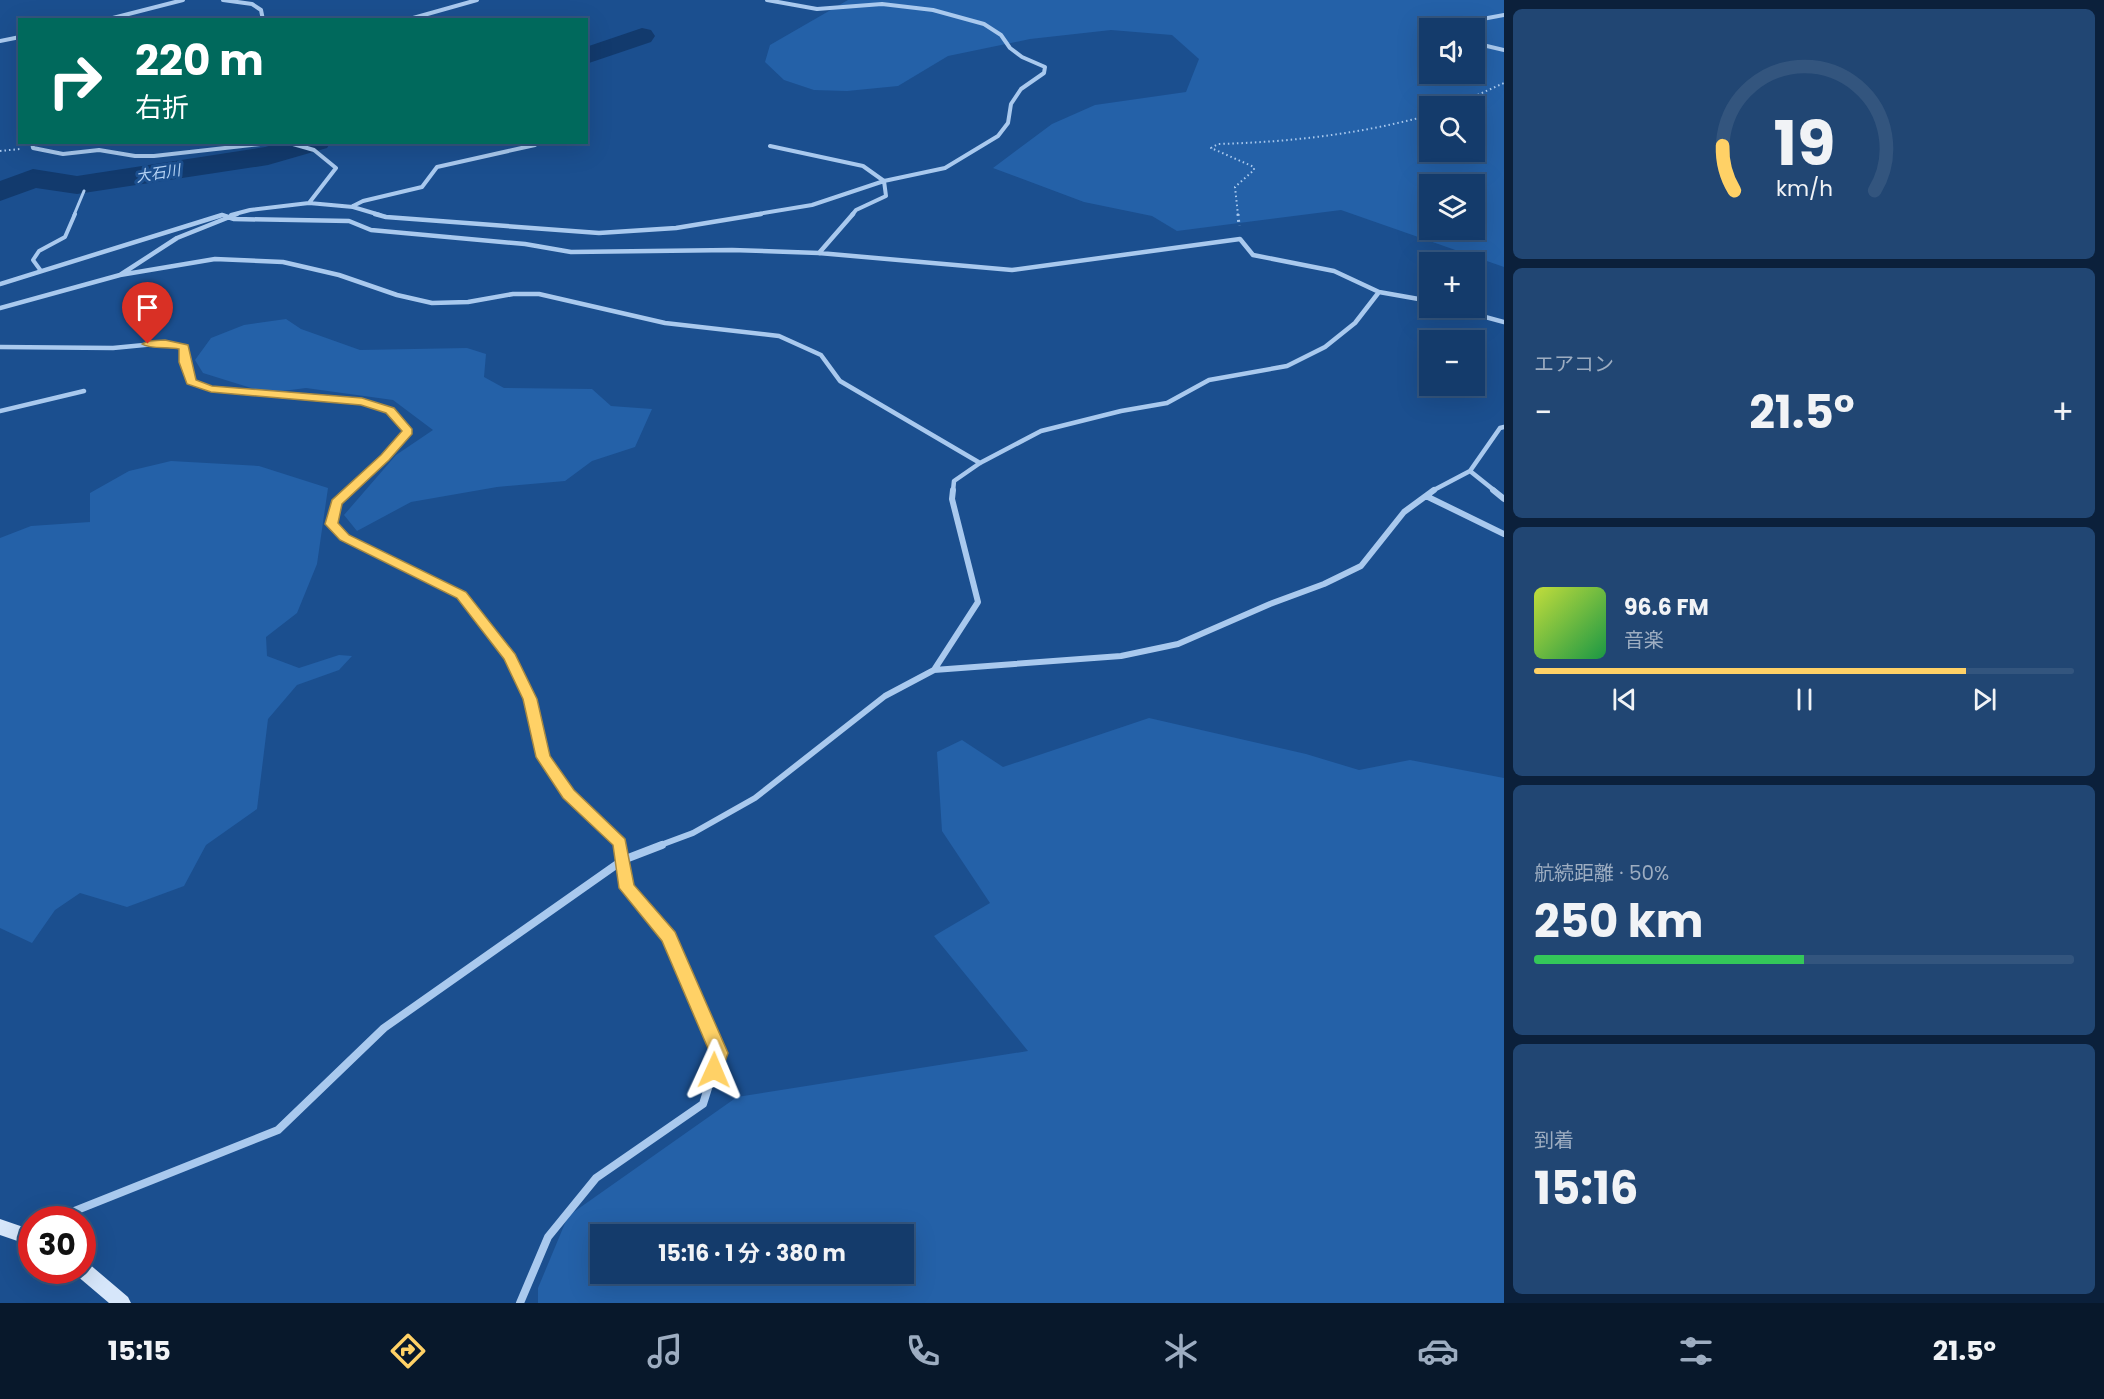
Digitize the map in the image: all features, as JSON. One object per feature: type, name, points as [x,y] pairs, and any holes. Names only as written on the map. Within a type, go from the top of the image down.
[{"type":"main road","points":[[0,1227],[18,1233]]},
{"type":"main road","points":[[96,1280],[122,1303]]},
{"type":"street","points":[[113,18],[183,0]]},
{"type":"street","points":[[222,0],[250,2],[261,10],[263,18]]},
{"type":"street","points":[[413,18],[477,0]]},
{"type":"street","points":[[120,275],[177,238],[228,216],[250,210],[309,203],[353,207],[386,217],[599,233],[676,228],[812,205],[884,181],[945,168],[978,150],[998,136],[1008,123],[1011,104],[1020,89],[1044,73],[1045,68],[1022,57],[1010,48],[1001,34],[984,24],[943,12],[901,4],[817,9],[766,0]]},
{"type":"street","points":[[1485,19],[1504,15]]},
{"type":"street","points":[[0,41],[18,37]]},
{"type":"street","points":[[1485,46],[1504,50]]},
{"type":"street","points":[[32,144],[33,147],[63,154],[99,150],[135,156],[258,144]]},
{"type":"street","points":[[299,144],[318,150],[336,168],[309,203]]},
{"type":"street","points":[[353,207],[363,201],[422,188],[437,166],[535,145]]},
{"type":"street","points":[[770,146],[863,166],[884,181]]},
{"type":"street","points":[[819,253],[856,210],[885,196],[884,181]]},
{"type":"street","points":[[0,284],[222,215],[234,219],[349,221],[371,230],[525,244],[571,252],[732,250],[819,253],[1012,270],[1240,239],[1253,255],[1315,265],[1357,277],[1379,292],[1419,299]]},
{"type":"street","points":[[0,308],[120,275],[215,259],[283,262],[339,274],[397,295],[432,303],[468,302],[513,294],[539,294],[600,310],[665,323],[779,336],[821,355],[840,381],[980,463]]},
{"type":"street","points":[[934,670],[978,603],[952,499],[954,482],[980,463],[1041,431],[1120,411],[1167,404],[1209,380],[1287,366],[1325,347],[1355,323],[1379,292]]},
{"type":"street","points":[[1485,317],[1504,322]]},
{"type":"street","points":[[0,347],[113,348],[165,343],[184,347],[185,362],[191,382],[211,389],[362,402],[390,411],[408,431],[385,458],[337,502],[332,524],[344,538],[462,595],[510,657],[530,699],[543,757],[568,794],[620,843],[627,888],[669,937],[719,1053],[703,1104],[596,1178],[548,1237],[520,1303]]},
{"type":"street","points":[[0,411],[84,391]]},
{"type":"street","points":[[87,1206],[278,1130],[384,1028],[622,860],[693,833],[755,798],[885,696],[934,670],[1121,656],[1178,644],[1270,604],[1324,584],[1361,566],[1404,512],[1438,487],[1470,471],[1500,428],[1504,427]]},
{"type":"street","points":[[1470,471],[1504,500]]},
{"type":"street","points":[[1426,496],[1504,534]]},
{"type":"lane","points":[[40,271],[33,260],[39,251],[65,237],[84,190]]},
{"type":"path","points":[[1474,96],[1504,82]]},
{"type":"path","points":[[1240,239],[1235,187],[1254,171],[1254,167],[1211,147],[1218,144],[1343,136],[1419,118]]},
{"type":"shaded area","points":[[848,0],[1504,0],[1504,267],[1485,260],[1485,252],[1461,252],[1427,240],[1485,240],[1485,174],[1419,174],[1419,237],[1341,210],[1177,231],[1152,216],[1084,202],[993,168],[1052,124],[1095,105],[1186,92],[1199,59],[1172,35],[1111,30],[1030,39],[948,56],[898,86],[847,91],[814,90],[784,80],[765,62],[770,45]]},
{"type":"shaded area","points":[[286,319],[301,329],[360,350],[467,348],[486,354],[484,377],[504,388],[592,389],[611,406],[652,409],[635,447],[592,461],[565,481],[497,487],[411,502],[357,531],[344,515],[396,455],[433,430],[393,400],[306,388],[267,393],[203,373],[195,360],[211,338],[244,325]]},
{"type":"shaded area","points":[[171,461],[259,466],[328,488],[317,564],[297,613],[266,637],[267,656],[299,668],[339,655],[352,656],[339,670],[297,685],[268,719],[257,809],[206,845],[184,886],[127,907],[80,893],[55,910],[32,943],[0,928],[0,538],[31,526],[90,522],[90,493],[129,471]]},
{"type":"shaded area","points":[[1149,718],[1306,754],[1359,770],[1410,760],[1504,778],[1504,1303],[538,1303],[538,1288],[568,1216],[737,1097],[1028,1051],[934,936],[990,903],[942,831],[937,752],[962,740],[1003,767]]},
{"type":"waterway","name":"大石川","points":[[588,55],[642,36]]},
{"type":"waterway","name":"大石川","points":[[0,192],[33,178],[77,185],[268,156],[310,144]]},
{"type":"route","points":[[148,344],[165,343],[184,347],[185,362],[191,382],[211,389],[362,402],[390,411],[408,431],[385,458],[337,502],[332,524],[344,538],[462,595],[510,657],[530,699],[543,757],[568,794],[620,843],[627,888],[669,937],[719,1053],[714,1070]]}]
